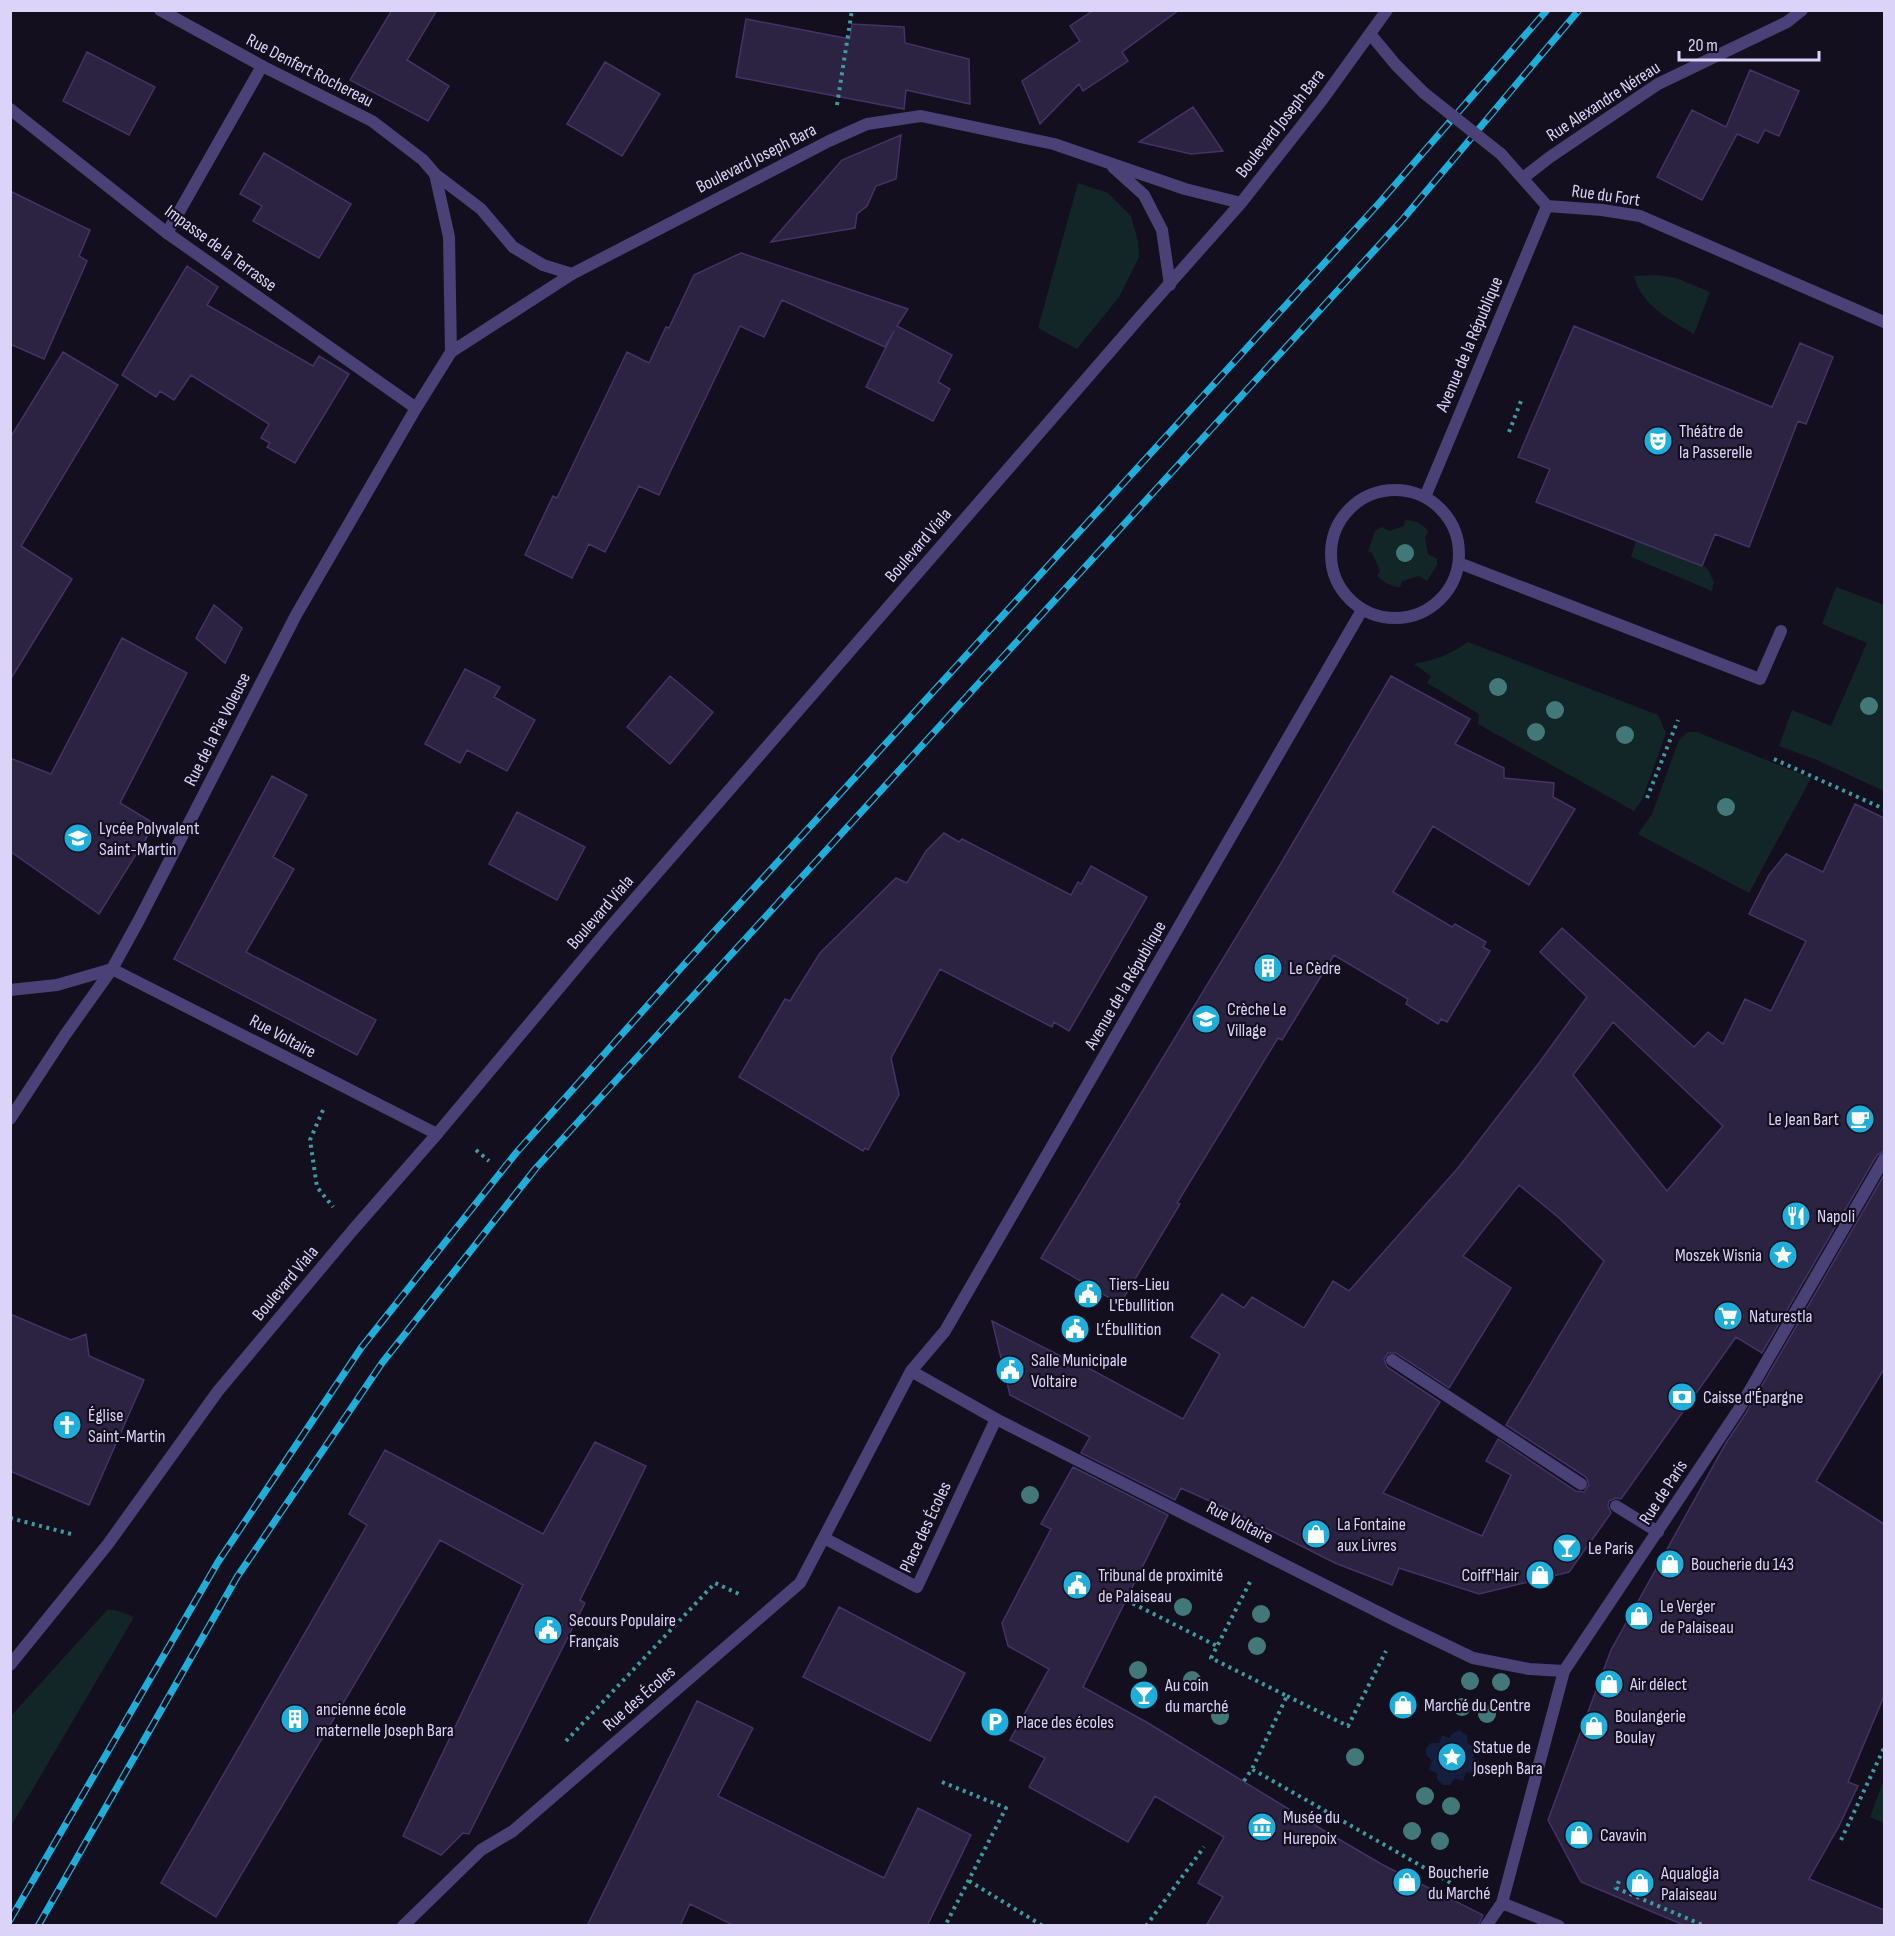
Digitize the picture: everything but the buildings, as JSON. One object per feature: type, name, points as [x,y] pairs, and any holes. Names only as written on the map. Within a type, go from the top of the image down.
[{"type":"street","name":"Rue Denfert Rochereau","points":[[160,10],[262,66],[372,121],[481,209],[513,247],[543,265],[572,274]]},
{"type":"street","name":"Boulevard Joseph Bara","points":[[451,352],[572,274],[829,141],[867,124],[921,116],[1054,144],[1185,189],[1241,203],[1371,35],[1387,10]]},
{"type":"street","name":"Rue Alexandre Néreau","points":[[1523,178],[1550,157],[1658,84],[1787,22],[1802,10]]},
{"type":"street","name":"Rue du Fort","points":[[1371,35],[1424,93],[1502,153],[1547,206],[1602,210],[1640,216],[1884,322]]},
{"type":"street","points":[[167,233],[262,66]]},
{"type":"street","name":"Impasse de la Terrasse","points":[[10,109],[167,233],[416,408]]},
{"type":"street","name":"Boulevard Joseph Bara","points":[[1108,163],[1144,195],[1162,230],[1170,285]]},
{"type":"street","points":[[435,174],[449,237],[451,352]]},
{"type":"street","name":"Boulevard Viala","points":[[10,1665],[108,1545],[218,1391],[352,1231],[438,1134],[606,932],[1241,203]]},
{"type":"street","name":"Avenue de la République","points":[[1425,497],[1547,206]]},
{"type":"street","name":"Rue de la Pie Voleuse","points":[[10,1119],[112,969],[139,921],[296,615],[451,352]]},
{"type":"street","points":[[1404,490],[1425,497],[1449,518],[1456,532],[1459,563],[1454,580],[1444,596],[1432,608],[1415,616],[1397,619],[1379,617],[1362,610],[1345,596],[1334,577],[1330,555],[1333,533],[1344,513],[1361,499],[1382,491],[1404,490]]},
{"type":"street","points":[[1459,563],[1760,679],[1781,631]]},
{"type":"street","name":"Avenue de la République","points":[[911,1371],[945,1331],[1362,610]]},
{"type":"street","points":[[10,990],[57,985],[112,969]]},
{"type":"street","name":"Rue Voltaire","points":[[112,969],[438,1134]]},
{"type":"street","name":"Rue de Paris","points":[[1486,1926],[1502,1903],[1564,1671],[1739,1409],[1884,1159]]},
{"type":"street","points":[[1392,1360],[1581,1484]]},
{"type":"street","name":"Rue Voltaire","points":[[911,1371],[996,1419],[1473,1658],[1529,1669],[1564,1671]]},
{"type":"street","name":"Rue des Écoles","points":[[403,1926],[481,1850],[513,1831],[800,1583],[911,1371]]},
{"type":"street","name":"Place des Écoles","points":[[824,1538],[917,1587],[996,1419]]},
{"type":"street","points":[[1616,1506],[1658,1532]]},
{"type":"street","points":[[1502,1903],[1559,1926]]},
{"type":"path","points":[[829,141],[852,10]]},
{"type":"path","points":[[1509,432],[1521,401]]},
{"type":"path","points":[[1647,798],[1678,720]]},
{"type":"path","points":[[1774,759],[1884,809]]},
{"type":"path","points":[[334,1083],[310,1140],[317,1187],[352,1231]]},
{"type":"path","points":[[476,1150],[489,1161]]},
{"type":"path","points":[[10,1518],[108,1545]]},
{"type":"path","points":[[1264,1555],[1211,1658],[1348,1726],[1400,1623]]},
{"type":"path","points":[[561,1746],[715,1582],[770,1607]]},
{"type":"path","points":[[1126,1600],[1217,1646]]},
{"type":"path","points":[[1244,1781],[1287,1696]]},
{"type":"path","points":[[1841,1840],[1884,1748]]},
{"type":"path","points":[[1252,1769],[1450,1882]]},
{"type":"path","points":[[942,1782],[1006,1808],[945,1926]]},
{"type":"path","points":[[1146,1926],[1204,1847]]},
{"type":"path","points":[[969,1881],[1042,1926]]},
{"type":"path","points":[[1619,1881],[1616,1888],[1705,1926]]},
{"type":"green space","points":[[1078,183],[1108,193],[1131,216],[1138,242],[1139,257],[1119,297],[1077,349],[1038,328]]},
{"type":"green space","points":[[1658,275],[1676,278],[1710,292],[1694,334],[1658,311],[1643,295],[1634,276]]},
{"type":"green space","points":[[1405,520],[1419,523],[1427,529],[1425,537],[1428,554],[1437,559],[1437,565],[1427,581],[1419,576],[1402,581],[1400,587],[1396,587],[1377,576],[1380,571],[1372,553],[1368,551],[1375,531],[1382,527],[1389,531],[1404,526]]},
{"type":"green space","points":[[1636,541],[1707,568],[1714,582],[1712,591],[1631,557]]},
{"type":"green space","points":[[1836,587],[1882,604],[1881,609],[1884,601],[1884,791],[1817,760],[1779,746],[1792,710],[1831,726],[1867,643],[1822,624]]},
{"type":"green space","points":[[1468,642],[1658,715],[1666,733],[1642,800],[1634,811],[1478,724],[1479,714],[1427,683],[1431,676],[1414,664],[1442,656]]},
{"type":"green space","points":[[1688,732],[1697,732],[1811,778],[1749,893],[1638,834],[1652,814],[1679,740]]},
{"type":"green space","points":[[107,1610],[115,1610],[134,1617],[11,1826],[11,1716]]},
{"type":"green space","points":[[1884,1780],[1884,1823],[1870,1817]]},
{"type":"water","points":[[1459,1730],[1467,1735],[1468,1744],[1477,1747],[1473,1757],[1478,1766],[1473,1773],[1466,1772],[1463,1781],[1455,1778],[1450,1785],[1443,1785],[1437,1779],[1437,1773],[1429,1770],[1432,1761],[1426,1755],[1426,1749],[1431,1743],[1439,1743],[1442,1735],[1449,1738]]},
{"type":"railway","points":[[10,1920],[218,1562],[361,1348],[516,1153],[681,968],[1381,201],[1547,10]]},
{"type":"railway","points":[[38,1926],[237,1577],[382,1363],[536,1168],[1403,219],[1579,10]]},
{"type":"place","name":"Théâtre de la Passerelle","points":[[1658,441]]},
{"type":"place","name":"Lycée Polyvalent Saint-Martin","points":[[78,838]]},
{"type":"place","name":"Le Cèdre","points":[[1268,968]]},
{"type":"place","name":"Crèche Le Village","points":[[1206,1019]]},
{"type":"place","name":"Le Jean Bart","points":[[1860,1119]]},
{"type":"place","name":"Napoli","points":[[1796,1216]]},
{"type":"place","name":"Moszek Wisnia","points":[[1783,1255]]},
{"type":"place","name":"Tiers-Lieu L'Ebullition","points":[[1088,1294]]},
{"type":"place","name":"Naturestla","points":[[1728,1316]]},
{"type":"place","name":"L’Ébullition","points":[[1075,1329]]},
{"type":"place","name":"Salle Municipale Voltaire","points":[[1010,1370]]},
{"type":"place","name":"Caisse d'Épargne","points":[[1682,1397]]},
{"type":"place","name":"Église Saint-Martin","points":[[67,1425]]},
{"type":"place","name":"La Fontaine aux Livres","points":[[1316,1534]]},
{"type":"place","name":"Le Paris","points":[[1567,1548]]},
{"type":"place","name":"Boucherie du 143","points":[[1670,1564]]},
{"type":"place","name":"Coiff'Hair","points":[[1540,1575]]},
{"type":"place","name":"Tribunal de proximité de Palaiseau","points":[[1077,1585]]},
{"type":"place","name":"Le Verger de Palaiseau","points":[[1639,1616]]},
{"type":"place","name":"Secours Populaire Français","points":[[548,1630]]},
{"type":"place","name":"Air délect","points":[[1609,1684]]},
{"type":"place","name":"Au coin du marché","points":[[1144,1695]]},
{"type":"place","name":"Marché du Centre","points":[[1403,1705]]},
{"type":"place","name":"ancienne école maternelle Joseph Bara","points":[[295,1719]]},
{"type":"place","name":"Place des écoles","points":[[995,1722]]},
{"type":"place","name":"Boulangerie Boulay","points":[[1594,1726]]},
{"type":"place","name":"Statue de Joseph Bara","points":[[1452,1757]]},
{"type":"place","name":"Musée du Hurepoix","points":[[1262,1827]]},
{"type":"place","name":"Cavavin","points":[[1579,1835]]},
{"type":"place","name":"Boucherie du Marché","points":[[1407,1882]]},
{"type":"place","name":"Aqualogia Palaiseau","points":[[1640,1883]]}]
